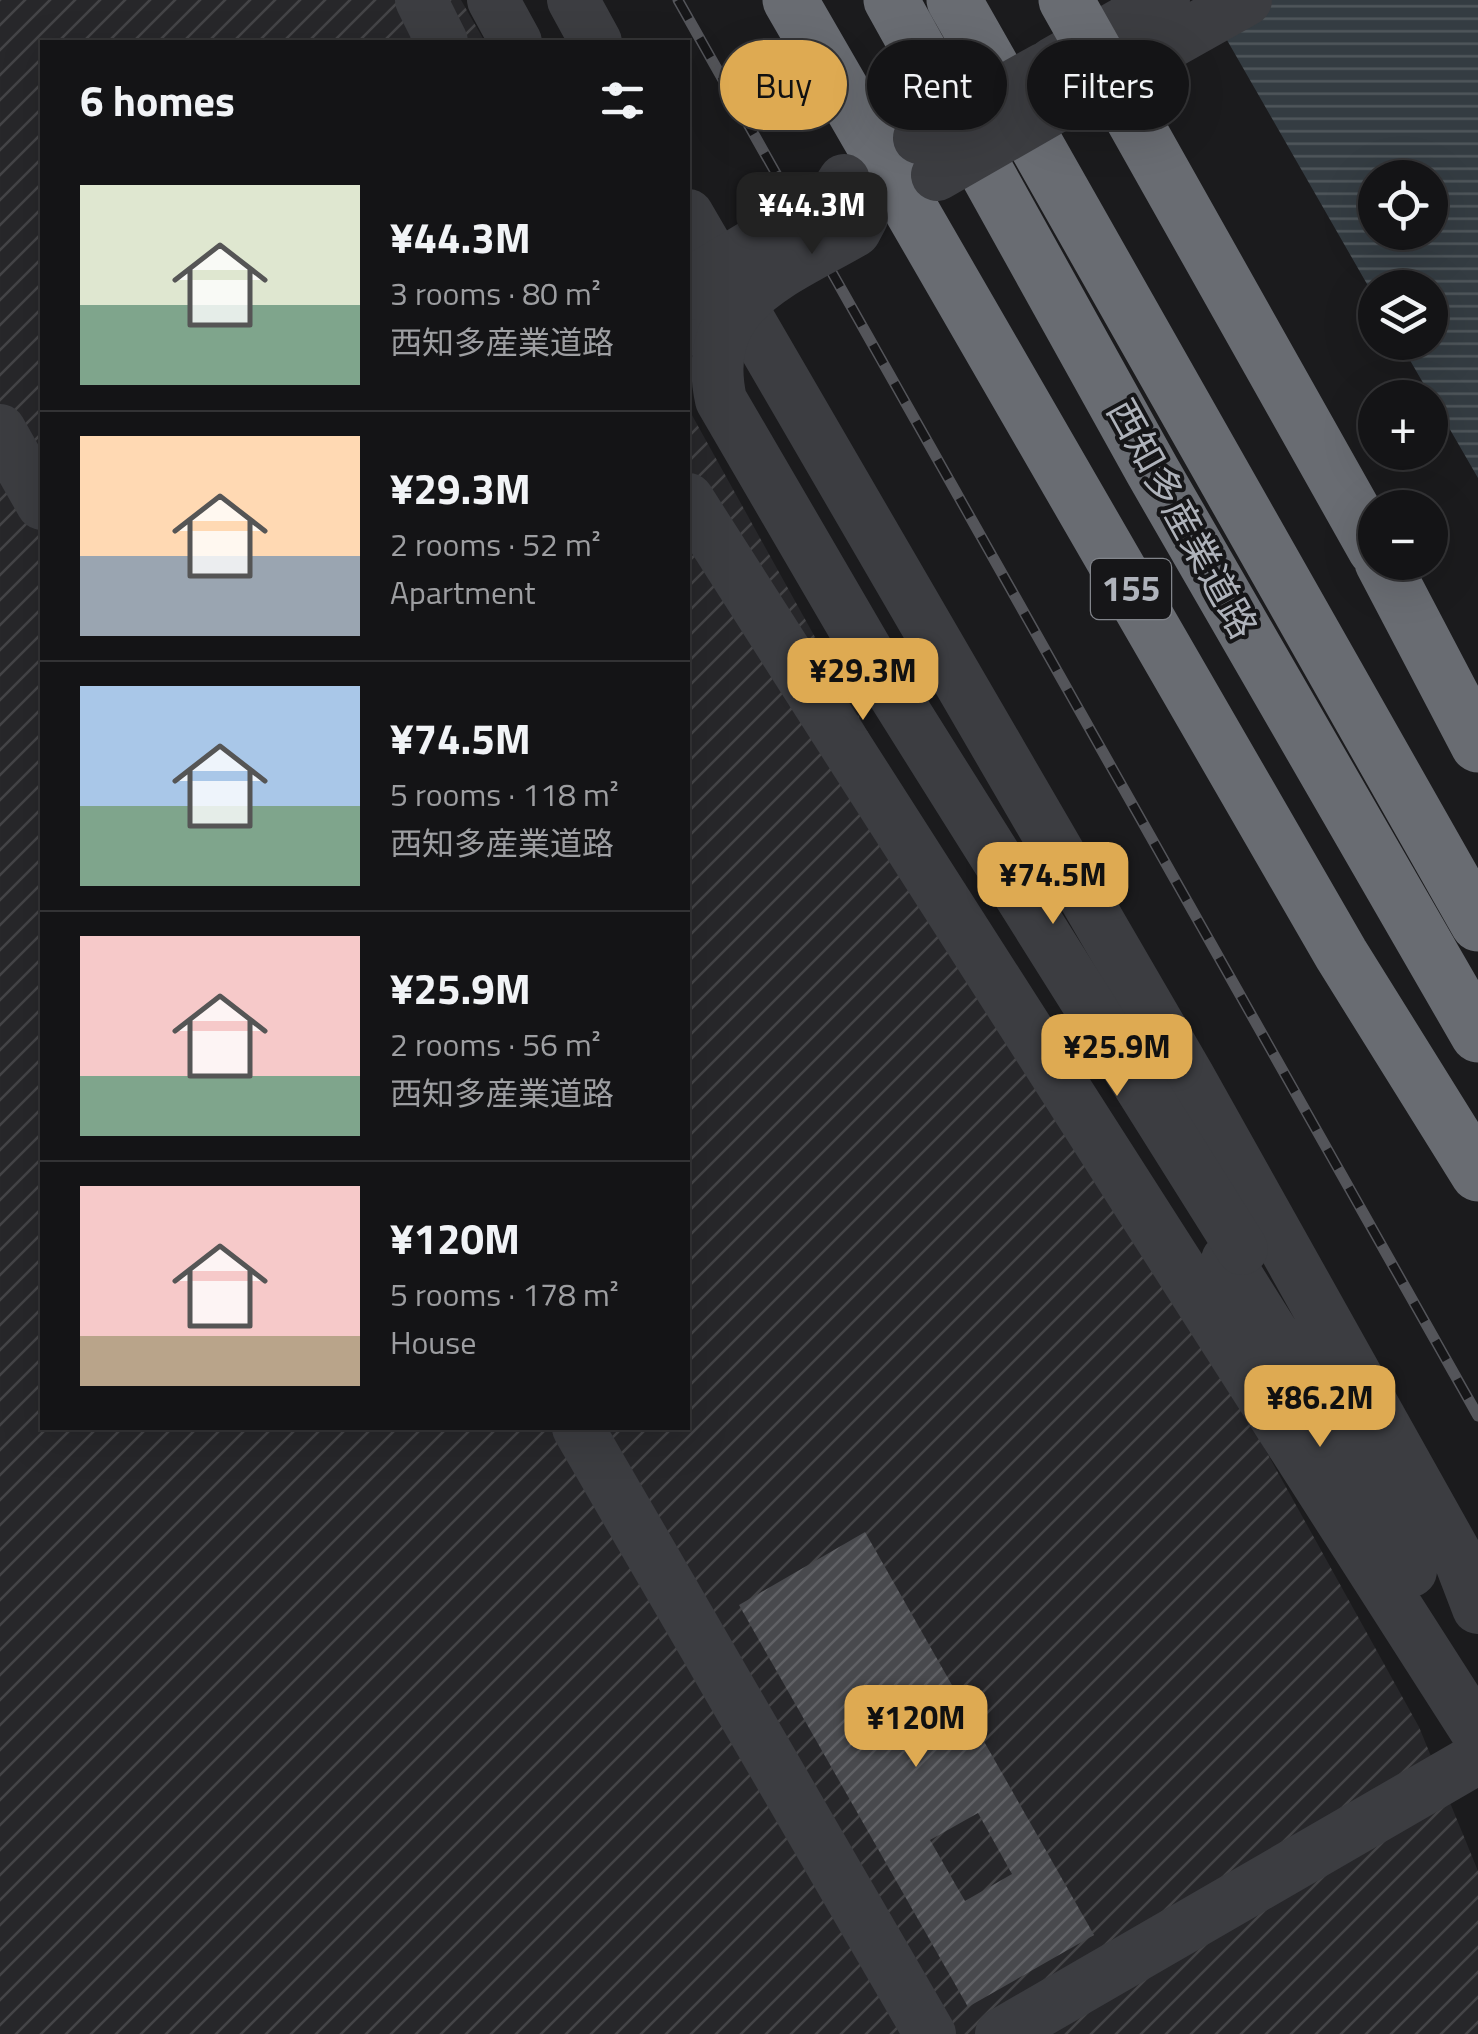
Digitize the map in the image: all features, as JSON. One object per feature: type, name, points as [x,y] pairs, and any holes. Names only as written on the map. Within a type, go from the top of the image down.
[{"type":"highway","name":"155","points":[[790,0],[1342,954],[1478,1174]]},
{"type":"highway","name":"西知多産業道路","points":[[891,0],[1065,306],[1152,470],[1478,1035]]},
{"type":"highway","name":"西知多産業道路","points":[[954,0],[1478,924]]},
{"type":"highway","points":[[1118,130],[1358,521]]},
{"type":"highway","points":[[1391,580],[1478,745]]},
{"type":"street","points":[[421,0],[441,40]]},
{"type":"street","points":[[475,0],[495,40]]},
{"type":"street","points":[[492,0],[515,40]]},
{"type":"street","points":[[573,0],[595,40]]},
{"type":"street","points":[[1112,40],[1159,18],[1246,0]]},
{"type":"street","points":[[690,301],[847,218],[891,177],[1027,89]]},
{"type":"street","points":[[891,177],[855,230],[767,282],[732,310],[719,342],[715,372],[721,400],[876,666],[1234,1254],[1376,1498],[1451,1655],[1475,1736]]},
{"type":"street","points":[[690,218],[1189,1076],[1460,1561],[1476,1603]]},
{"type":"street","points":[[690,317],[694,382],[722,438],[832,626],[1234,1254],[1476,1603]]},
{"type":"street","points":[[0,430],[40,500]]},
{"type":"street","points":[[690,501],[1178,1271],[1279,1417],[1475,1736]]},
{"type":"street","points":[[579,1430],[930,2034]]},
{"type":"street","points":[[1001,2034],[1475,1736]]},
{"type":"shaded area","points":[[0,0],[461,0],[484,40],[40,40],[40,1430],[690,1430],[690,412],[1419,1727],[1478,1871],[1478,2034],[0,2034]]},
{"type":"shaded area","points":[[1204,0],[1478,0],[1478,478],[1448,426],[1448,380],[1421,380],[1410,360],[1448,360],[1448,270],[1359,270]]},
{"type":"building","points":[[865,1532],[1094,1935],[968,2007],[739,1605]],"holes":[[[978,1813],[1012,1874],[965,1901],[930,1840]]]},
{"type":"railway","points":[[678,0],[1478,1416]]}]
